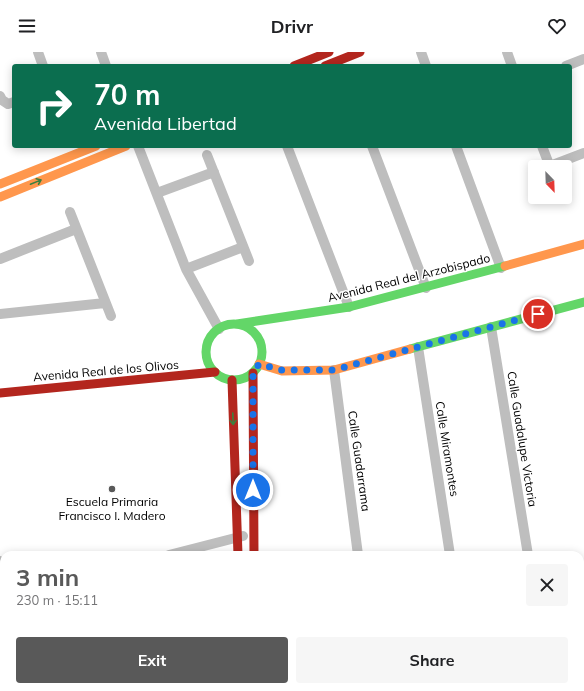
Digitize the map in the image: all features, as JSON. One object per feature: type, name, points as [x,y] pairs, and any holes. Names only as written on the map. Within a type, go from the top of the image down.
[{"type":"main road","points":[[299,64],[329,52]]},
{"type":"main road","points":[[330,64],[360,52]]},
{"type":"main road","points":[[0,184],[91,148]]},
{"type":"main road","points":[[0,197],[121,148]]},
{"type":"main road","name":"Avenida Real del Arzobispado","points":[[237,324],[349,307],[501,268],[584,244]]},
{"type":"main road","points":[[259,364],[282,370],[334,370],[584,302]]},
{"type":"main road","points":[[237,324],[246,327],[258,338],[262,355],[259,364],[253,373],[246,377],[232,380],[215,372],[209,365],[207,347],[210,338],[219,329],[237,324]]},
{"type":"main road","name":"Avenida Real de los Olivos","points":[[0,393],[215,372]]},
{"type":"main road","points":[[253,373],[254,551]]},
{"type":"main road","points":[[232,380],[238,551]]},
{"type":"street","points":[[38,52],[42,64]]},
{"type":"street","points":[[100,52],[105,64]]},
{"type":"street","points":[[421,52],[425,64]]},
{"type":"street","points":[[507,52],[511,64]]},
{"type":"street","points":[[571,64],[584,59]]},
{"type":"street","points":[[0,96],[2,100],[8,104],[12,103]]},
{"type":"street","points":[[139,148],[186,269],[219,329]]},
{"type":"street","points":[[288,148],[349,307]]},
{"type":"street","points":[[373,148],[426,288]]},
{"type":"street","points":[[457,148],[501,268]]},
{"type":"street","points":[[543,148],[548,160]]},
{"type":"street","points":[[566,160],[584,153]]},
{"type":"street","points":[[207,155],[249,261]]},
{"type":"street","points":[[157,194],[214,172]]},
{"type":"street","points":[[70,212],[111,316]]},
{"type":"street","points":[[0,260],[76,229]]},
{"type":"street","points":[[186,269],[243,247]]},
{"type":"street","points":[[0,314],[105,303]]},
{"type":"street","name":"Calle Guadalupe Victoria","points":[[491,327],[527,551]]},
{"type":"street","name":"Calle Miramontes","points":[[418,346],[449,551]]},
{"type":"street","name":"Calle Guadarrama","points":[[334,370],[357,551]]},
{"type":"street","points":[[185,551],[253,534]]},
{"type":"traffic: fast","points":[[237,324],[349,307],[505,266]]},
{"type":"traffic: fast","points":[[410,349],[584,302]]},
{"type":"traffic: fast","points":[[234,324],[249,329],[257,337],[262,352],[257,367],[249,375],[234,380],[219,375],[211,367],[206,352],[211,337],[219,329],[234,324]]},
{"type":"traffic: slow","points":[[0,184],[91,148]]},
{"type":"traffic: slow","points":[[0,197],[121,148]]},
{"type":"traffic: slow","points":[[505,266],[584,244]]},
{"type":"traffic: slow","points":[[259,364],[282,371],[334,370],[410,349]]},
{"type":"traffic: jam","points":[[299,64],[329,52]]},
{"type":"traffic: jam","points":[[330,64],[360,52]]},
{"type":"traffic: jam","points":[[0,393],[215,372]]},
{"type":"traffic: jam","points":[[253,373],[254,551]]},
{"type":"traffic: jam","points":[[232,380],[238,551]]},
{"type":"place","name":"Escuela Primaria Francisco I. Madero","points":[[112,489]]},
{"type":"route","points":[[253,490],[253,373],[259,364],[282,370],[334,370],[538,314]]}]
